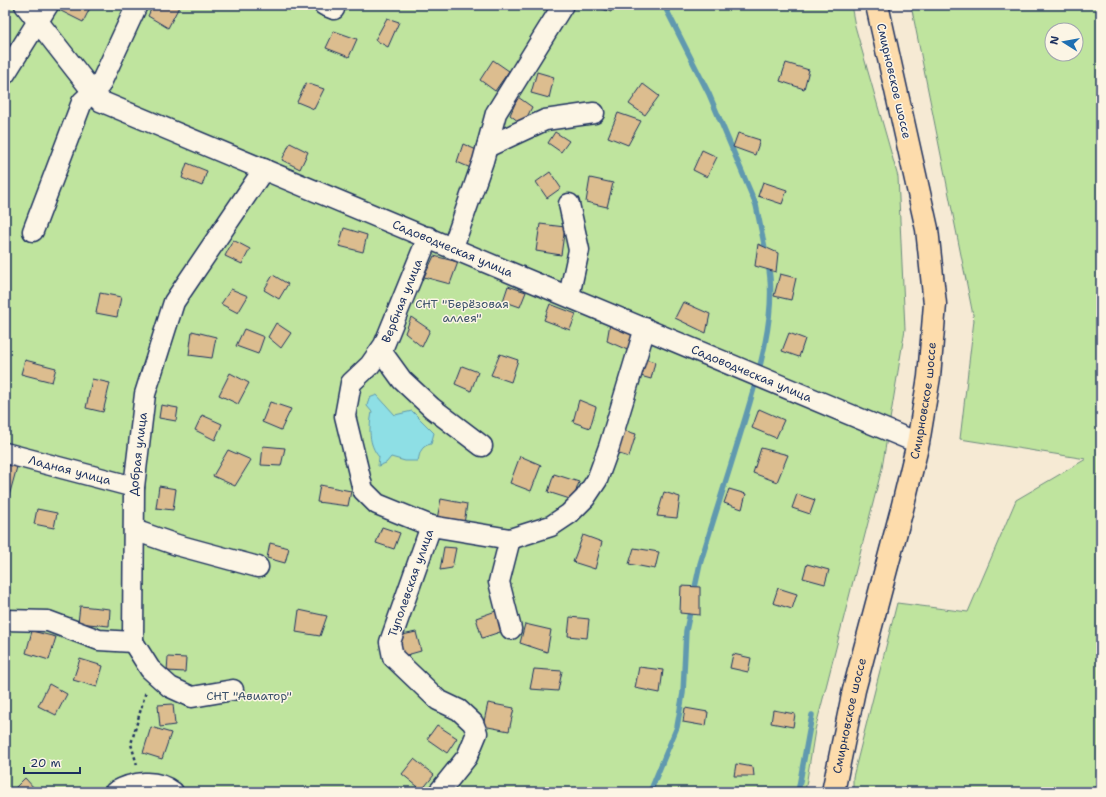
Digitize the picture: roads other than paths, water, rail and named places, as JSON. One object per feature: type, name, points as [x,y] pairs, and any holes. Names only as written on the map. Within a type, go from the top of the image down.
[{"type":"main road","name":"Смирновское шоссе","points":[[833,792],[854,690],[902,510],[918,443],[929,377],[936,304],[927,229],[877,5]]},
{"type":"lane","points":[[33,231],[82,102],[92,90],[100,85],[137,5]]},
{"type":"lane","points":[[452,247],[487,147],[496,113],[563,5]]},
{"type":"lane","points":[[5,74],[37,10]]},
{"type":"lane","name":"Садоводческая улица","points":[[37,10],[100,101],[918,443]]},
{"type":"lane","points":[[487,147],[545,120],[594,112]]},
{"type":"lane","name":"Добрая улица","points":[[133,642],[134,487],[145,394],[174,302],[264,169]]},
{"type":"lane","points":[[569,204],[579,250],[569,296]]},
{"type":"lane","name":"Вербная улица","points":[[428,237],[381,351],[370,365],[351,383],[345,416],[363,490],[377,504],[431,526]]},
{"type":"lane","name":"Туполевская улица","points":[[439,792],[467,757],[477,733],[473,723],[460,710],[438,700],[393,656],[390,642],[431,526],[510,539],[551,526],[569,514],[585,498],[597,480],[609,447],[645,328]]},
{"type":"lane","points":[[381,351],[402,380],[432,408],[482,446]]},
{"type":"lane","name":"Ладная улица","points":[[5,453],[134,487]]},
{"type":"lane","points":[[134,530],[177,545],[258,567]]},
{"type":"lane","points":[[510,539],[499,582],[511,629]]},
{"type":"lane","points":[[5,620],[48,621],[99,640],[133,642],[150,669],[170,687],[192,697],[233,690]]},
{"type":"lane","points":[[116,792],[124,787],[145,782],[165,786],[173,792]]},
{"type":"water","points":[[377,395],[395,415],[412,411],[434,433],[431,444],[423,448],[420,452],[418,461],[405,461],[391,457],[386,463],[378,466],[379,457],[375,452],[370,436],[372,412],[367,406],[369,398]]},
{"type":"waterway","points":[[665,7],[709,94],[756,205],[766,253]]},
{"type":"waterway","points":[[694,592],[700,564],[763,355],[770,308],[768,264]]},
{"type":"waterway","points":[[650,792],[677,727],[683,693],[686,631],[691,607]]},
{"type":"waterway","points":[[798,792],[812,715]]},
{"type":"park label","name":"СНТ \"Берёзовая аллея\"","points":[[462,311]]},
{"type":"park label","name":"СНТ \"Авиатор\"","points":[[249,696]]}]
